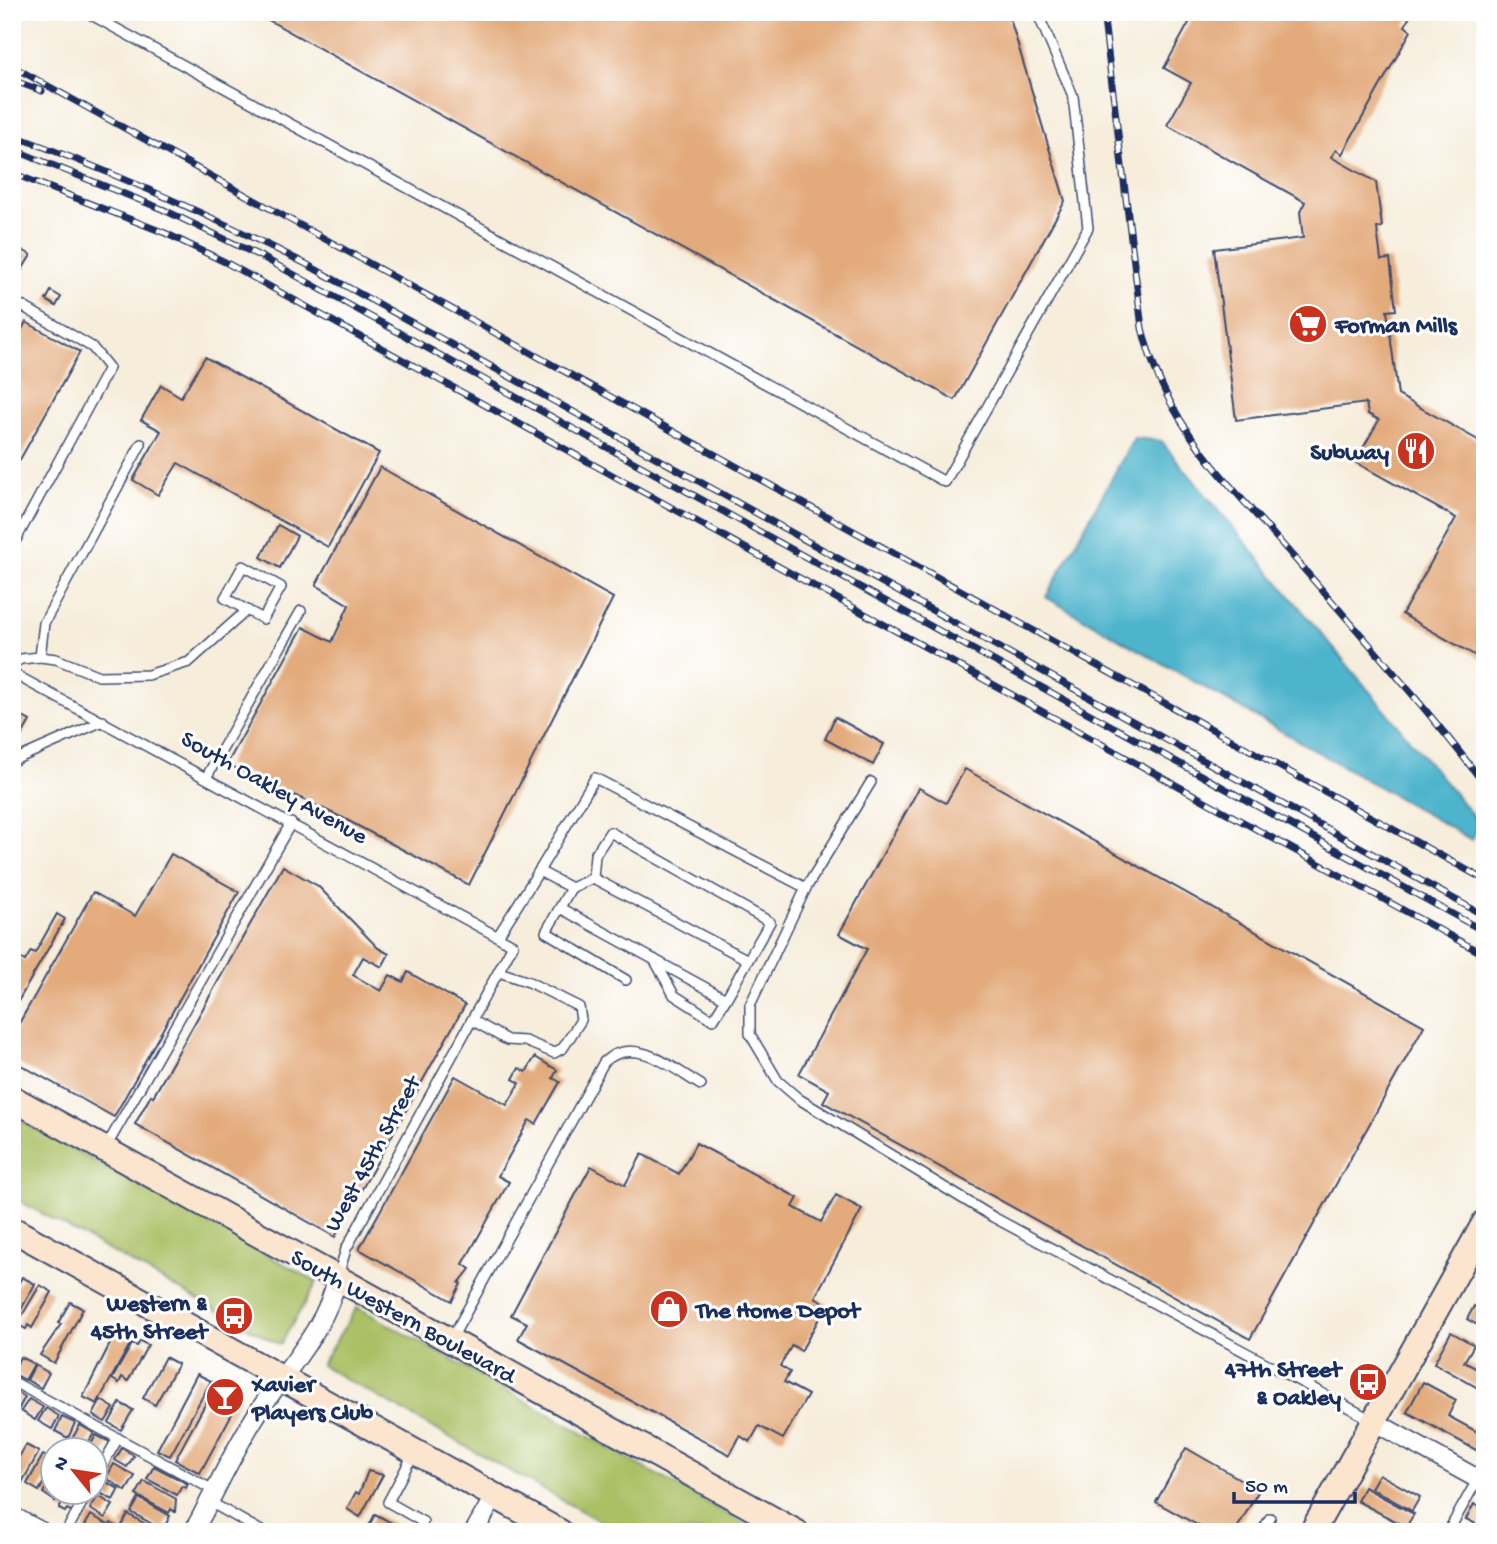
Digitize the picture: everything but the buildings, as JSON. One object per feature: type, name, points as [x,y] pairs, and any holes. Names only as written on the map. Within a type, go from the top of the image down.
[{"type":"main road","name":"South Western Boulevard","points":[[12,1098],[796,1532]]},
{"type":"main road","points":[[1312,1532],[1485,1222]]},
{"type":"main road","points":[[12,1229],[561,1532]]},
{"type":"street","name":"West 45th Street","points":[[193,1532],[261,1407],[285,1380],[334,1293],[337,1278]]},
{"type":"street","points":[[1373,1421],[1482,1476]]},
{"type":"street","points":[[474,1532],[495,1495]]},
{"type":"street","points":[[12,1516],[42,1532]]},
{"type":"lane","points":[[86,12],[945,481],[1088,228],[1073,96],[1037,12]]},
{"type":"lane","points":[[12,547],[109,368],[92,347],[17,303]]},
{"type":"lane","points":[[40,657],[44,623],[141,444]]},
{"type":"lane","points":[[243,566],[281,587],[263,619],[247,610],[225,598],[243,566]]},
{"type":"lane","points":[[12,664],[21,659],[40,657],[56,659],[99,676],[148,675],[189,662],[247,610]]},
{"type":"lane","points":[[207,776],[301,611]]},
{"type":"lane","name":"South Oakley Avenue","points":[[12,673],[207,776],[513,945]]},
{"type":"lane","points":[[12,761],[103,721]]},
{"type":"lane","points":[[498,936],[595,778],[806,888]]},
{"type":"lane","points":[[871,782],[806,888],[750,1005],[750,1034],[778,1081],[799,1099],[993,1217],[1373,1421]]},
{"type":"lane","points":[[105,1149],[291,822]]},
{"type":"lane","points":[[593,878],[595,855],[610,832],[771,922],[713,1020],[674,995],[654,959]]},
{"type":"lane","points":[[539,871],[571,888]]},
{"type":"lane","points":[[593,878],[571,888],[547,932],[626,980]]},
{"type":"lane","points":[[593,878],[748,960]]},
{"type":"lane","points":[[560,908],[726,999]]},
{"type":"lane","name":"West 45th Street","points":[[337,1278],[346,1249],[513,945]]},
{"type":"lane","points":[[472,1020],[507,1040],[525,1041],[554,1054],[563,1048],[581,1020],[579,1007],[499,971]]},
{"type":"lane","points":[[451,1341],[604,1062],[620,1051],[637,1050],[702,1085]]},
{"type":"lane","points":[[12,1381],[118,1438],[213,1497],[263,1532]]},
{"type":"lane","points":[[108,1456],[118,1438]]},
{"type":"lane","points":[[415,1452],[388,1502],[423,1522],[418,1532]]},
{"type":"lane","points":[[1448,1532],[1482,1476]]},
{"type":"lane","points":[[66,1532],[80,1506]]},
{"type":"lane","points":[[1262,1532],[1270,1518]]},
{"type":"green space","points":[[12,1116],[317,1282],[280,1345],[12,1197]]},
{"type":"green space","points":[[357,1307],[759,1532],[619,1532],[321,1365]]},
{"type":"water","points":[[1134,438],[1161,441],[1479,823],[1472,840],[1046,597]]},
{"type":"railway","points":[[1103,12],[1142,328],[1167,396],[1184,426],[1225,480],[1440,727],[1485,785]]},
{"type":"railway","points":[[12,66],[1485,880]]},
{"type":"railway","points":[[12,80],[42,91]]},
{"type":"railway","points":[[12,135],[161,195],[306,264],[1485,916]]},
{"type":"railway","points":[[12,149],[162,209],[264,258],[1485,932]]},
{"type":"railway","points":[[12,173],[165,233],[225,262],[1485,955]]},
{"type":"place","name":"Forman Mills","points":[[1308,324]]},
{"type":"place","name":"Subway","points":[[1416,451]]},
{"type":"place","name":"The Home Depot","points":[[669,1309]]},
{"type":"place","name":"Western & 45th Street","points":[[234,1316]]},
{"type":"place","name":"47th Street & Oakley","points":[[1368,1382]]},
{"type":"place","name":"Xavier Players Club","points":[[225,1397]]}]
